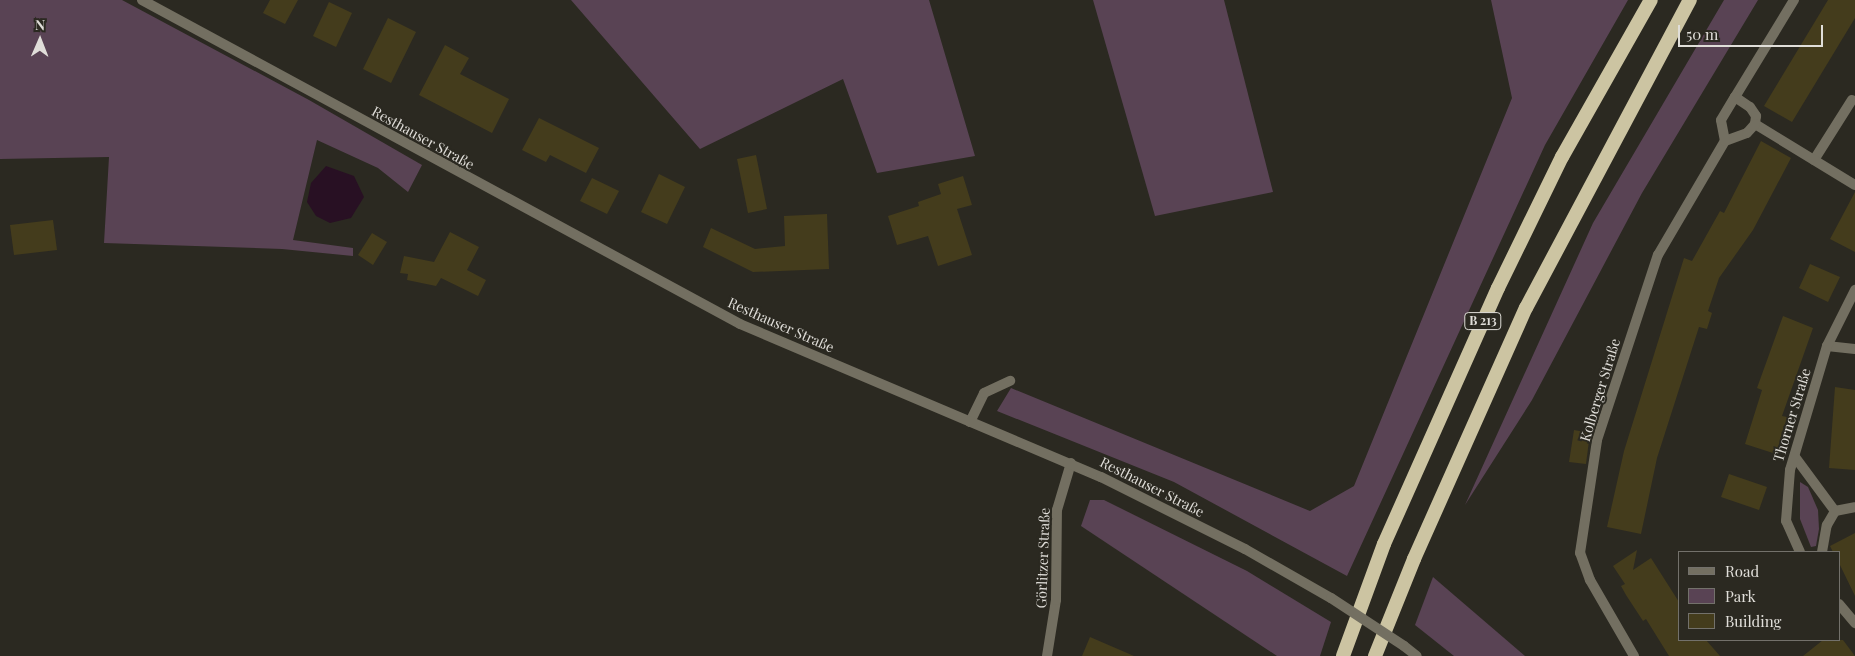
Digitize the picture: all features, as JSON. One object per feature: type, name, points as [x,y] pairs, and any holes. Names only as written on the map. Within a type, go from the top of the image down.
[{"type":"highway","name":"B 213","points":[[1342,656],[1384,544],[1498,288],[1562,158],[1651,0]]},
{"type":"highway","name":"B 213","points":[[1376,656],[1414,559],[1526,308],[1690,0]]},
{"type":"street","name":"Resthauser Straße","points":[[142,0],[740,324],[1071,463],[1244,549],[1331,598],[1417,656]]},
{"type":"street","points":[[1735,97],[1750,107],[1756,116],[1754,124],[1747,132],[1725,140],[1721,120],[1794,0]]},
{"type":"street","points":[[1814,160],[1852,100]]},
{"type":"street","points":[[1754,124],[1855,185]]},
{"type":"street","name":"Kolberger Straße","points":[[1634,656],[1590,580],[1580,553],[1585,507],[1597,440],[1658,255],[1725,140]]},
{"type":"street","name":"Thorner Straße","points":[[1800,551],[1786,521],[1790,470],[1827,346],[1855,290]]},
{"type":"street","points":[[1827,346],[1855,349]]},
{"type":"street","points":[[970,422],[984,393],[1010,381]]},
{"type":"street","points":[[1795,457],[1835,511]]},
{"type":"street","name":"Görlitzer Straße","points":[[1047,656],[1056,600],[1057,510],[1071,463]]},
{"type":"street","points":[[1822,551],[1827,525],[1835,511],[1855,507]]},
{"type":"street","points":[[1840,605],[1855,623]]},
{"type":"green space","points":[[0,0],[122,0],[309,100],[422,165],[408,192],[378,168],[317,140],[293,240],[353,248],[353,256],[282,249],[104,243],[109,157],[0,159]]},
{"type":"green space","points":[[571,0],[929,0],[975,156],[877,173],[843,79],[700,149]]},
{"type":"green space","points":[[1093,0],[1224,0],[1273,192],[1155,216]]},
{"type":"green space","points":[[1491,0],[1628,0],[1545,145],[1347,576],[1174,482],[997,411],[1011,388],[1310,511],[1354,486],[1512,98]]},
{"type":"green space","points":[[1724,0],[1758,0],[1642,193],[1532,400],[1465,505],[1593,223]]},
{"type":"green space","points":[[1800,482],[1808,487],[1818,510],[1819,529],[1816,546],[1811,547],[1800,519]]},
{"type":"green space","points":[[1090,500],[1104,500],[1247,571],[1331,622],[1320,656],[1277,656],[1081,526]]},
{"type":"green space","points":[[1433,577],[1525,656],[1454,656],[1415,625]]},
{"type":"shaded area","points":[[326,166],[354,176],[364,197],[351,218],[330,223],[316,216],[307,202],[311,183]]},
{"type":"building","points":[[270,0],[298,0],[285,24],[263,13]]},
{"type":"building","points":[[1828,0],[1855,0],[1855,18],[1792,122],[1764,106]]},
{"type":"building","points":[[329,2],[352,13],[336,47],[313,36]]},
{"type":"building","points":[[388,18],[416,32],[391,83],[363,69]]},
{"type":"building","points":[[445,45],[469,58],[460,74],[509,99],[492,133],[419,95]]},
{"type":"building","points":[[539,118],[599,148],[586,173],[550,155],[546,162],[522,150]]},
{"type":"building","points":[[1761,141],[1791,158],[1753,230],[1719,278],[1708,311],[1712,313],[1707,329],[1699,327],[1657,458],[1641,534],[1607,527],[1624,451],[1684,258],[1692,261],[1720,211],[1724,213]]},
{"type":"building","points":[[756,155],[767,209],[748,213],[737,159]]},
{"type":"building","points":[[659,174],[685,187],[667,224],[641,212]]},
{"type":"building","points":[[963,176],[972,205],[957,209],[972,255],[938,266],[928,236],[897,245],[888,216],[919,206],[918,202],[941,194],[938,184]]},
{"type":"building","points":[[592,178],[619,191],[607,214],[580,201]]},
{"type":"building","points":[[1855,192],[1855,252],[1830,239]]},
{"type":"building","points":[[827,214],[829,269],[753,272],[703,247],[711,228],[755,249],[785,246],[784,216]]},
{"type":"building","points":[[53,220],[57,250],[14,255],[10,225]]},
{"type":"building","points":[[450,232],[479,247],[467,270],[486,280],[478,296],[441,278],[436,286],[407,280],[408,274],[400,273],[404,256],[434,262]]},
{"type":"building","points":[[372,233],[387,242],[373,265],[358,255]]},
{"type":"building","points":[[1810,264],[1840,277],[1828,302],[1799,288]]},
{"type":"building","points":[[1783,316],[1813,328],[1782,416],[1787,417],[1776,454],[1745,444],[1762,390],[1757,388]]},
{"type":"building","points":[[1835,387],[1855,390],[1855,470],[1829,468]]},
{"type":"building","points":[[1574,430],[1590,433],[1586,464],[1569,462]]},
{"type":"building","points":[[1729,474],[1767,487],[1759,510],[1721,497]]},
{"type":"building","points":[[1855,533],[1855,596],[1840,565],[1840,551],[1832,551],[1830,546]]},
{"type":"building","points":[[1637,550],[1633,570],[1651,558],[1678,600],[1678,641],[1707,641],[1720,656],[1669,656],[1646,619],[1643,621],[1626,595],[1621,586],[1625,584],[1613,566]]},
{"type":"building","points":[[1090,637],[1134,656],[1082,656]]},
{"type":"building","points":[[1843,640],[1855,656],[1803,656],[1822,641]]}]
